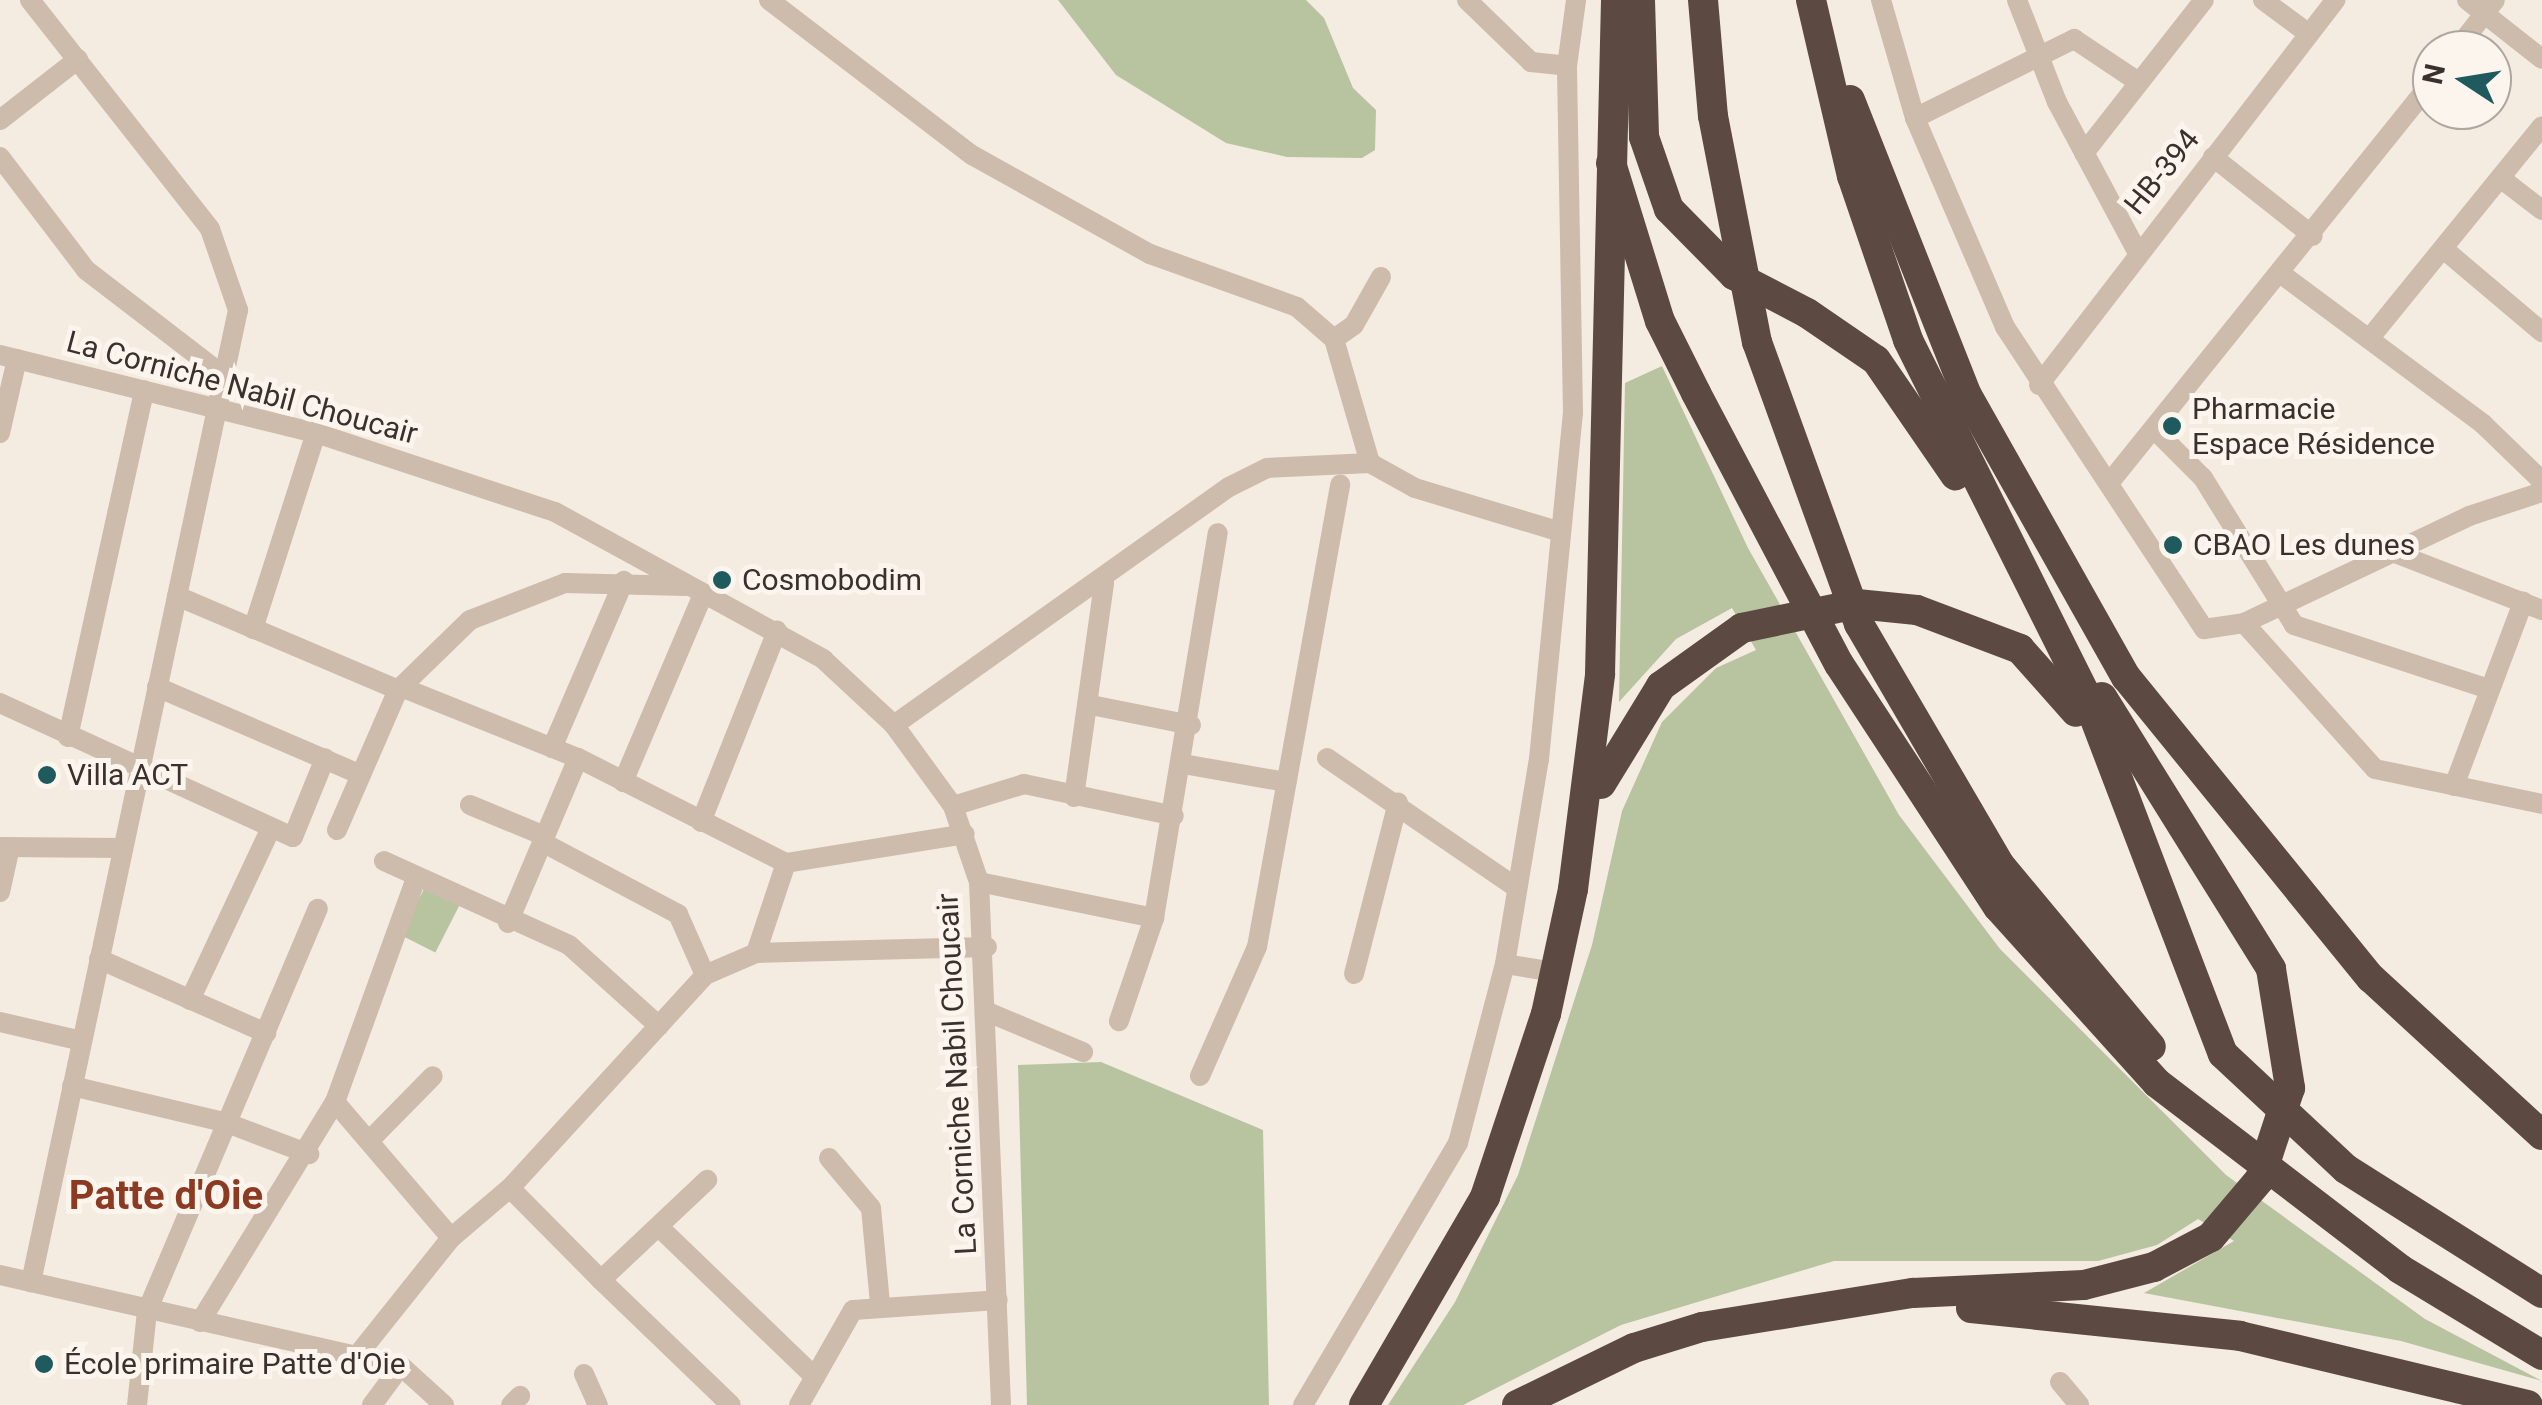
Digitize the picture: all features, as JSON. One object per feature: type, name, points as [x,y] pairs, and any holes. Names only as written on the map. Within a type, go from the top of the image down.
[{"type":"highway","points":[[1573,889],[1594,762],[1606,482],[1616,0]]},
{"type":"highway","points":[[1517,1405],[1684,1332],[1853,1299],[2084,1285],[2154,1267],[2211,1236],[2260,1179],[2290,1088],[2271,969],[2096,699],[2043,609],[1876,360],[1807,312],[1734,275],[1669,209],[1644,137],[1640,0]]},
{"type":"highway","points":[[1703,0],[1713,116],[1756,342],[1859,624],[2000,865],[2236,1143]]},
{"type":"highway","points":[[1811,0],[1890,293],[2043,609]]},
{"type":"highway","points":[[1819,0],[1940,335],[2090,621],[2160,725],[2314,914],[2542,1135]]},
{"type":"highway","points":[[1610,163],[1660,321],[1906,777],[1998,906],[2156,1084],[2438,1294],[2542,1355]]},
{"type":"highway","points":[[1364,1405],[1485,1197],[1555,972],[1598,792],[1634,717],[1699,652],[1742,628],[1857,604],[1918,610],[1988,632],[2096,699],[2129,806],[2209,1025],[2240,1077],[2346,1169],[2542,1293]]},
{"type":"highway","points":[[2042,664],[2129,806]]},
{"type":"highway","points":[[1853,1299],[2240,1336],[2528,1405]]},
{"type":"street","points":[[30,0],[210,228],[237,288],[216,408],[31,1282]]},
{"type":"street","points":[[769,0],[972,156],[1150,254],[1297,307],[1334,339],[1370,463]]},
{"type":"street","points":[[1467,0],[1531,62],[1567,66]]},
{"type":"street","points":[[1303,1405],[1438,1187],[1505,964],[1514,886],[1539,759],[1573,413],[1567,66],[1576,0]]},
{"type":"street","points":[[1882,0],[1915,118],[2039,385],[2110,482],[2194,621],[2219,631],[2244,622],[2542,492]]},
{"type":"street","points":[[2017,0],[2036,55],[2137,251]]},
{"type":"street","points":[[2084,153],[2204,0]]},
{"type":"street","points":[[2263,0],[2309,34]]},
{"type":"street","name":"HB-394","points":[[2039,385],[2137,251],[2336,0]]},
{"type":"street","points":[[2467,0],[2490,7],[2542,59]]},
{"type":"street","points":[[2472,30],[2490,7]]},
{"type":"street","points":[[1915,118],[2036,55],[2087,41],[2137,81]]},
{"type":"street","points":[[0,120],[78,60]]},
{"type":"street","points":[[2110,482],[2157,432],[2284,276],[2412,108]]},
{"type":"street","points":[[2369,339],[2446,251],[2542,126]]},
{"type":"street","points":[[0,157],[86,270],[223,374]]},
{"type":"street","points":[[2213,158],[2312,236]]},
{"type":"street","points":[[2503,180],[2542,210]]},
{"type":"street","points":[[2446,251],[2542,332]]},
{"type":"street","points":[[2284,276],[2369,339],[2542,481]]},
{"type":"street","points":[[1334,339],[1354,324],[1381,277]]},
{"type":"street","points":[[0,433],[8,357]]},
{"type":"street","name":"La Corniche Nabil Choucair","points":[[8,357],[316,433],[555,512],[694,590],[778,631],[894,725],[954,806],[979,882],[990,1012],[1001,1405]]},
{"type":"street","points":[[68,737],[144,390]]},
{"type":"street","points":[[2157,432],[2203,478],[2278,608],[2294,625],[2488,689]]},
{"type":"street","points":[[252,628],[316,433]]},
{"type":"street","points":[[894,725],[1267,468],[1370,463],[1415,488],[1561,532]]},
{"type":"street","points":[[1200,1076],[1257,947],[1340,484]]},
{"type":"street","points":[[1119,1022],[1154,918],[1191,724],[1218,533]]},
{"type":"street","points":[[2395,553],[2532,606],[2488,689],[2454,786]]},
{"type":"street","points":[[552,748],[624,581]]},
{"type":"street","points":[[338,830],[399,688],[458,629],[514,597],[624,581],[694,590],[623,782]]},
{"type":"street","points":[[1074,797],[1090,705],[1104,583]]},
{"type":"street","points":[[176,596],[578,758],[786,862],[966,834]]},
{"type":"street","points":[[2244,622],[2370,765],[2542,804]]},
{"type":"street","points":[[701,822],[778,631]]},
{"type":"street","points":[[157,687],[361,776]]},
{"type":"street","points":[[0,703],[139,772],[270,830],[300,834],[326,758]]},
{"type":"street","points":[[1090,705],[1191,724]]},
{"type":"street","points":[[508,924],[578,758]]},
{"type":"street","points":[[1327,758],[1514,886]]},
{"type":"street","points":[[1183,764],[1286,782]]},
{"type":"street","points":[[954,806],[1008,784],[1174,816]]},
{"type":"street","points":[[1354,974],[1398,803]]},
{"type":"street","points":[[470,806],[543,839],[678,914],[705,975]]},
{"type":"street","points":[[190,1000],[270,830]]},
{"type":"street","points":[[0,892],[5,847],[123,848]]},
{"type":"street","points":[[384,861],[508,924],[569,945],[659,1026]]},
{"type":"street","points":[[756,953],[786,862]]},
{"type":"street","points":[[200,1322],[310,1154],[335,1102],[416,878]]},
{"type":"street","points":[[979,882],[1154,918]]},
{"type":"street","points":[[137,1405],[147,1311],[318,909]]},
{"type":"street","points":[[356,1356],[452,1238],[510,1188],[705,975],[756,953],[987,947]]},
{"type":"street","points":[[99,959],[266,1033]]},
{"type":"street","points":[[1505,964],[1555,972]]},
{"type":"street","points":[[990,1012],[1083,1052]]},
{"type":"street","points":[[0,1022],[82,1041]]},
{"type":"street","points":[[371,1139],[434,1076]]},
{"type":"street","points":[[72,1086],[228,1123],[310,1154]]},
{"type":"street","points":[[335,1102],[371,1139],[452,1238]]},
{"type":"street","points":[[829,1158],[871,1208],[880,1303]]},
{"type":"street","points":[[601,1280],[707,1180]]},
{"type":"street","points":[[510,1188],[731,1405]]},
{"type":"street","points":[[660,1228],[815,1376]]},
{"type":"street","points":[[0,1275],[401,1366],[444,1405]]},
{"type":"street","points":[[799,1405],[843,1321],[880,1303],[998,1300]]},
{"type":"street","points":[[372,1405],[401,1366]]},
{"type":"street","points":[[584,1374],[598,1405]]},
{"type":"street","points":[[2060,1382],[2079,1405]]},
{"type":"green space","points":[[1058,0],[1306,0],[1324,18],[1353,88],[1376,110],[1375,150],[1362,158],[1287,157],[1226,143],[1116,75]]},
{"type":"green space","points":[[1662,366],[1748,548],[1899,815],[2000,949],[2226,1175],[2425,1319],[2542,1381],[2401,1341],[2144,1293],[2234,1241],[2198,1219],[2157,1245],[2098,1261],[1834,1261],[1621,1325],[1463,1405],[1388,1405],[1455,1302],[1518,1175],[1592,945],[1622,811],[1662,722],[1716,668],[1756,650],[1732,608],[1676,639],[1619,702],[1625,383]]},
{"type":"green space","points":[[426,885],[461,903],[435,953],[401,935]]},
{"type":"green space","points":[[1101,1062],[1263,1130],[1269,1405],[1027,1405],[1018,1065]]},
{"type":"place","name":"Pharmacie Espace Résidence","points":[[2172,426]]},
{"type":"place","name":"CBAO Les dunes","points":[[2173,545]]},
{"type":"place","name":"Cosmobodim","points":[[722,580]]},
{"type":"place","name":"Villa ACT","points":[[47,775]]},
{"type":"place","name":"École primaire Patte d'Oie","points":[[44,1364]]},
{"type":"district","name":"Patte d'Oie","points":[[166,1196]]}]
